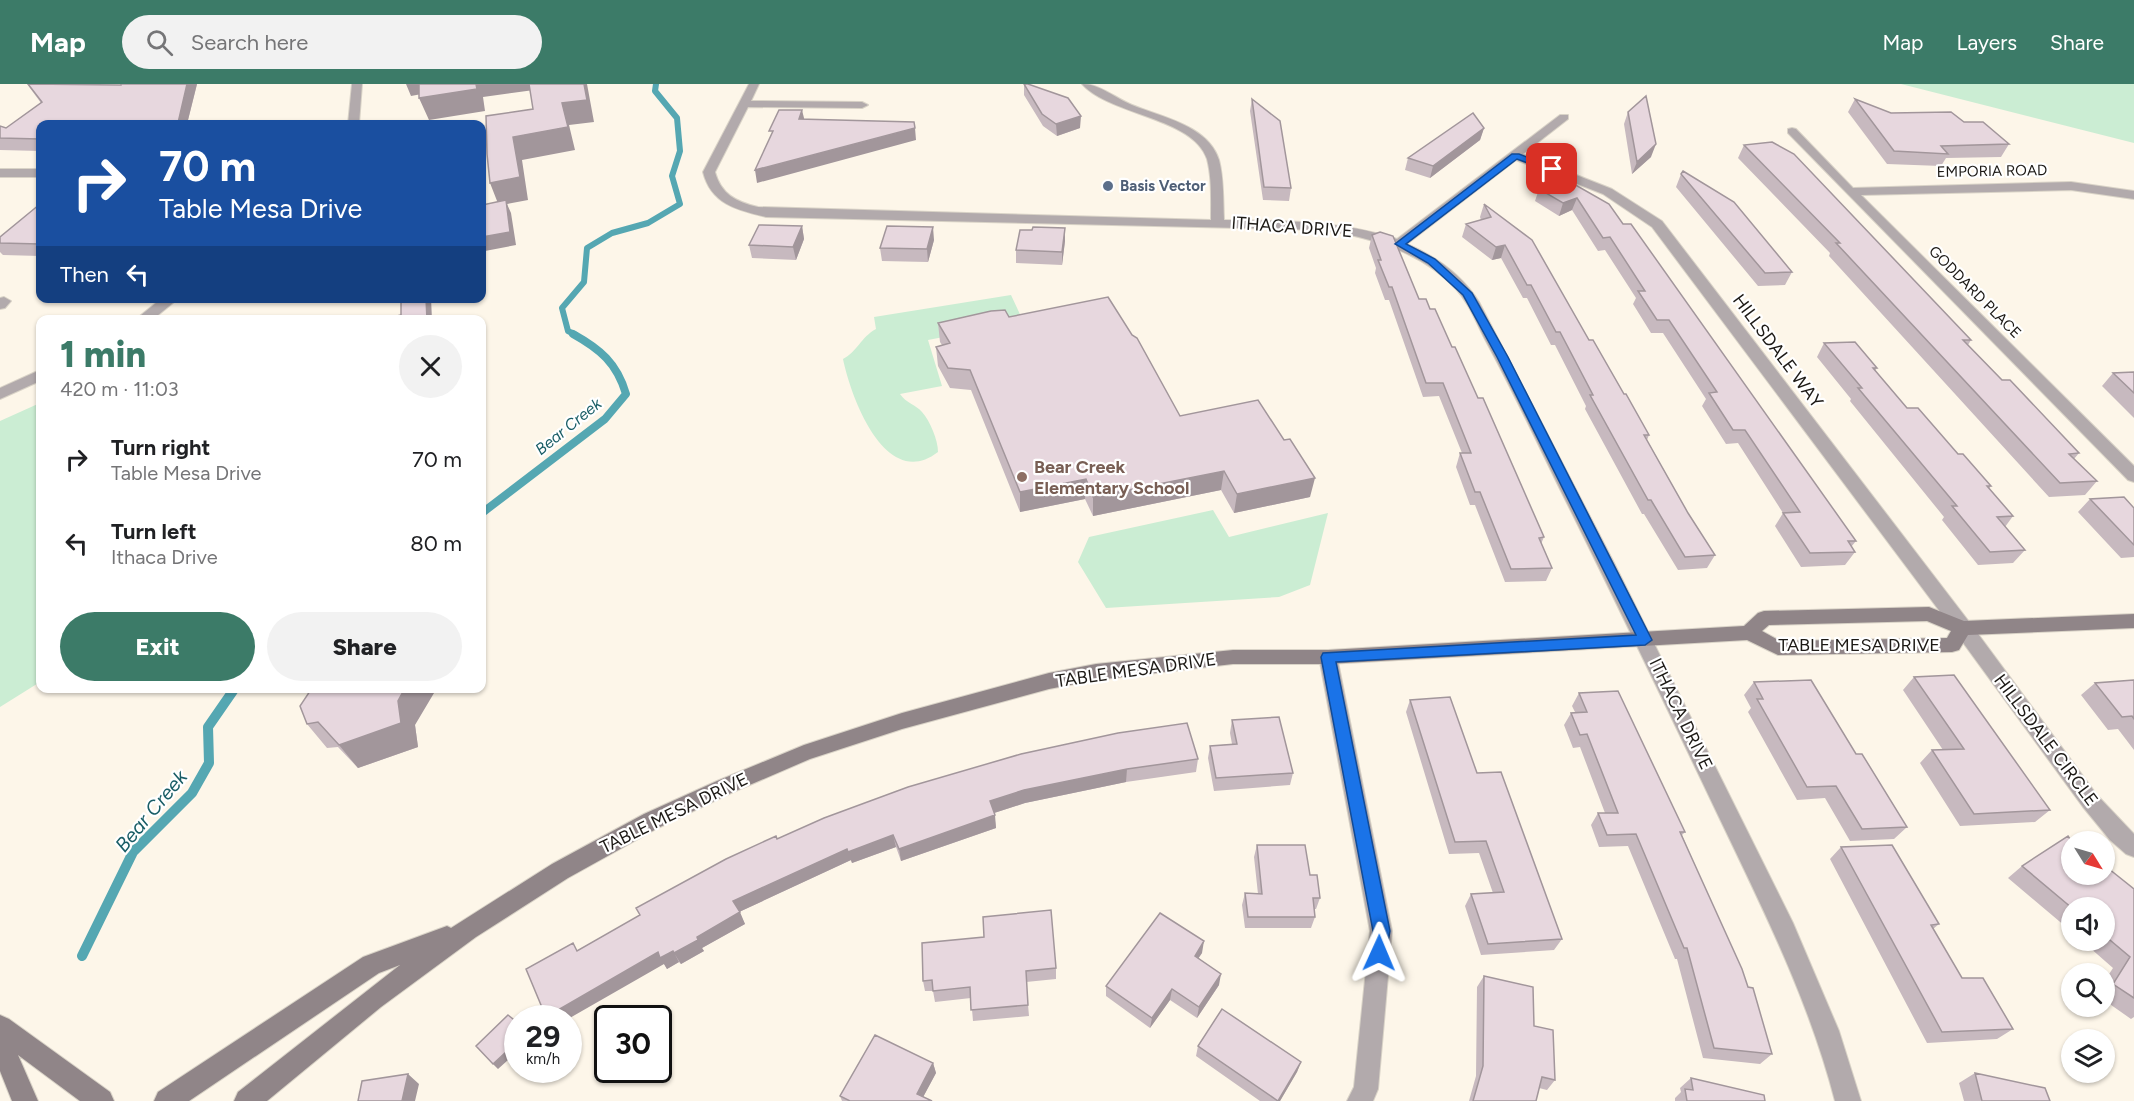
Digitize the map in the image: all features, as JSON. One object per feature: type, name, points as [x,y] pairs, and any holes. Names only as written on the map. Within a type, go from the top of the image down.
[{"type":"street","points":[[354,120],[357,84]]},
{"type":"street","name":"ITHACA DRIVE","points":[[754,84],[709,172],[711,184],[718,195],[744,208],[766,213],[817,215],[1324,226],[1359,231],[1400,244],[1431,261],[1467,293],[1502,357],[1645,640],[1809,983],[1839,1063],[1848,1101]]},
{"type":"street","points":[[1088,84],[1124,106],[1191,133],[1204,144],[1212,157],[1218,222]]},
{"type":"street","points":[[743,104],[862,105]]},
{"type":"street","points":[[1400,244],[1564,117]]},
{"type":"street","name":"GODDARD PLACE","points":[[1792,130],[1850,192],[2134,476]]},
{"type":"street","name":"HILLSDALE WAY","points":[[1516,156],[1607,190],[1637,207],[1657,224],[1963,628]]},
{"type":"street","points":[[0,172],[36,173]]},
{"type":"street","name":"EMPORIA ROAD","points":[[1850,192],[2071,186],[2134,195]]},
{"type":"street","points":[[149,315],[165,303]]},
{"type":"street","points":[[0,394],[36,377]]},
{"type":"street","name":"TABLE MESA DRIVE","points":[[1749,633],[1764,618],[1929,614],[1963,628],[2134,621]]},
{"type":"street","name":"TABLE MESA DRIVE","points":[[247,1101],[373,999],[468,929],[560,871],[651,821],[804,753],[902,721],[1049,681],[1096,672],[1233,657],[1328,657],[1749,633],[1778,648],[1952,645],[1963,628]]},
{"type":"street","name":"HILLSDALE CIRCLE","points":[[1963,628],[2090,801],[2118,833],[2134,847]]},
{"type":"street","points":[[1328,657],[1381,931],[1366,1089],[1360,1101]]},
{"type":"street","name":"TABLE MESA DRIVE","points":[[167,1101],[371,965],[468,929]]},
{"type":"street","points":[[0,1027],[101,1101]]},
{"type":"street","points":[[0,1042],[25,1101]]},
{"type":"green space","points":[[1901,84],[2134,84],[2134,143]]},
{"type":"green space","points":[[1011,295],[1025,325],[990,328],[928,340],[942,386],[900,394],[920,410],[931,425],[938,452],[919,461],[902,460],[887,450],[874,435],[863,416],[854,396],[843,359],[876,329],[874,317]]},
{"type":"green space","points":[[36,405],[36,684],[0,707],[0,421]]},
{"type":"green space","points":[[1213,510],[1229,537],[1328,513],[1310,585],[1279,597],[1106,608],[1078,562],[1089,537]]},
{"type":"building","points":[[28,84],[187,84],[179,120],[36,120],[36,139],[0,138],[0,126],[6,128],[42,102]]},
{"type":"building","points":[[419,84],[476,84],[477,89],[419,98]]},
{"type":"building","points":[[529,84],[584,84],[587,100],[562,103],[568,127],[513,137],[520,177],[490,183],[486,116],[533,109]]},
{"type":"building","points":[[1024,84],[1068,98],[1081,116],[1056,124],[1042,114]]},
{"type":"building","points":[[1646,96],[1656,144],[1637,162],[1628,112]]},
{"type":"building","points":[[1252,99],[1280,121],[1291,188],[1264,187]]},
{"type":"building","points":[[1855,99],[1891,113],[1951,112],[1964,122],[1983,122],[2009,144],[1941,146],[1948,154],[1894,151]]},
{"type":"building","points":[[779,110],[802,110],[799,119],[914,122],[915,128],[755,170],[773,131],[769,131]]},
{"type":"building","points":[[1473,113],[1484,128],[1433,166],[1408,158]]},
{"type":"building","points":[[1772,142],[1794,154],[1971,340],[1963,340],[2002,380],[2010,380],[2079,453],[2069,454],[2097,481],[2060,483],[1836,243],[1840,243],[1744,145]]},
{"type":"building","points":[[1683,171],[1734,202],[1792,272],[1765,273],[1681,174]]},
{"type":"building","points":[[1565,179],[1609,204],[1623,224],[1631,224],[1856,541],[1848,541],[1855,552],[1810,553],[1783,513],[1800,512],[1745,430],[1733,430],[1709,393],[1717,392],[1669,320],[1657,320],[1638,291],[1645,291],[1610,237],[1603,238],[1577,198],[1563,203],[1539,189]]},
{"type":"building","points":[[506,200],[510,232],[486,236],[486,204]]},
{"type":"building","points":[[1484,204],[1532,240],[1589,340],[1593,340],[1626,394],[1649,435],[1644,435],[1688,513],[1715,555],[1685,557],[1651,500],[1648,500],[1590,395],[1593,395],[1560,332],[1556,332],[1531,285],[1527,285],[1505,245],[1496,247],[1466,224],[1491,217]]},
{"type":"building","points":[[36,207],[36,244],[0,243],[0,237]]},
{"type":"building","points":[[759,225],[802,226],[793,247],[749,245]]},
{"type":"building","points":[[887,226],[933,227],[927,249],[880,248]]},
{"type":"building","points":[[1033,227],[1065,228],[1062,252],[1016,250],[1020,230],[1032,230]]},
{"type":"building","points":[[1380,232],[1393,236],[1419,299],[1426,299],[1430,309],[1435,309],[1478,398],[1483,398],[1544,537],[1539,538],[1552,568],[1511,569],[1480,492],[1475,492],[1460,453],[1471,453],[1443,383],[1426,383],[1392,287],[1389,287],[1378,260],[1381,260],[1372,235]]},
{"type":"building","name":"Bear Creek Elementary School","points":[[1108,297],[1132,335],[1137,338],[1180,416],[1258,400],[1284,440],[1290,439],[1315,478],[1237,494],[1224,471],[1093,497],[1086,479],[1020,492],[970,370],[948,368],[936,347],[950,343],[938,323],[991,311],[1005,310],[1009,317]]},
{"type":"building","points":[[401,303],[426,303],[427,315],[401,315]]},
{"type":"building","points":[[1855,342],[1877,368],[1873,368],[1907,408],[1918,408],[1958,454],[1963,454],[1991,486],[1987,486],[2013,516],[1997,517],[2025,550],[1990,552],[1952,506],[1957,506],[1858,388],[1862,388],[1824,343]]},
{"type":"building","points":[[2134,372],[2134,393],[2113,373]]},
{"type":"building","points":[[2124,497],[2134,508],[2134,545],[2090,499]]},
{"type":"building","points":[[1954,675],[2050,810],[1974,814],[1932,750],[1964,749],[1914,677]]},
{"type":"building","points":[[1811,680],[1856,754],[1862,754],[1907,827],[1862,829],[1836,786],[1807,787],[1757,699],[1763,699],[1754,682]]},
{"type":"building","points":[[2134,680],[2134,719],[2132,716],[2122,717],[2095,683]]},
{"type":"building","points":[[1618,691],[1685,832],[1680,832],[1748,987],[1753,988],[1772,1054],[1714,1048],[1687,948],[1684,948],[1636,834],[1607,835],[1598,813],[1618,813],[1587,734],[1580,735],[1571,713],[1587,712],[1579,693]]},
{"type":"building","points":[[309,693],[402,693],[398,701],[401,723],[339,745],[318,722],[307,724],[300,706]]},
{"type":"building","points":[[1450,697],[1477,773],[1501,772],[1562,939],[1488,944],[1471,894],[1504,892],[1486,841],[1455,842],[1410,700]]},
{"type":"building","points":[[1279,717],[1293,773],[1216,778],[1210,746],[1237,744],[1232,720]]},
{"type":"building","points":[[1187,723],[1198,759],[1127,769],[1024,790],[990,801],[995,815],[899,849],[893,835],[848,852],[847,849],[733,901],[740,912],[674,953],[673,951],[660,958],[658,952],[567,1005],[541,1005],[526,969],[573,943],[577,951],[640,915],[636,908],[726,859],[776,836],[777,839],[824,818],[908,787],[1021,754],[1118,733]]},
{"type":"building","points":[[2061,841],[2061,885],[2115,885],[2115,874],[2134,889],[2134,998],[2115,985],[2115,981],[2130,957],[2115,944],[2115,897],[2061,899],[2022,866]]},
{"type":"building","points":[[1257,845],[1305,845],[1310,875],[1317,875],[1320,898],[1313,898],[1315,917],[1248,917],[1245,893],[1262,894]]},
{"type":"building","points":[[1892,845],[1939,924],[1931,925],[1962,978],[1983,978],[2013,1029],[1942,1032],[1841,847]]},
{"type":"building","points":[[1051,910],[1056,968],[1026,971],[1028,1005],[971,1010],[970,987],[933,991],[932,980],[923,981],[922,943],[984,937],[983,917]]},
{"type":"building","points":[[1160,913],[1204,941],[1195,956],[1221,974],[1199,1007],[1172,989],[1152,1018],[1106,986]]},
{"type":"building","points":[[1484,976],[1533,987],[1534,1026],[1553,1030],[1555,1080],[1542,1077],[1536,1101],[1473,1101],[1483,1066]]},
{"type":"building","points":[[1222,1009],[1301,1062],[1278,1101],[1198,1046]]},
{"type":"building","points":[[504,1019],[504,1054],[493,1064],[476,1046]]},
{"type":"building","points":[[875,1035],[933,1063],[917,1094],[932,1101],[850,1101],[840,1096]]},
{"type":"building","points":[[1975,1073],[2045,1088],[2050,1101],[1982,1101]]},
{"type":"building","points":[[408,1074],[402,1101],[358,1101],[362,1081]]},
{"type":"building","points":[[1691,1078],[1764,1095],[1765,1101],[1687,1101],[1685,1089],[1693,1090]]},
{"type":"waterway","name":"Bear Creek","points":[[576,335],[568,331],[562,308],[584,282],[587,248],[612,233],[648,223],[680,204],[672,176],[680,151],[677,118],[655,91],[656,84]]},
{"type":"waterway","name":"Bear Creek","points":[[486,510],[605,419],[626,394],[618,374],[606,358],[573,334]]},
{"type":"waterway","name":"Bear Creek","points":[[82,956],[133,852],[192,793],[209,763],[208,727],[232,693]]},
{"type":"place","name":"Basis Vector","points":[[1108,186]]},
{"type":"place","name":"Bear Creek Elementary School","points":[[1022,477]]},
{"type":"route","points":[[1379,953],[1381,931],[1328,657],[1645,640],[1502,357],[1467,293],[1431,261],[1400,244],[1516,156],[1552,169]]}]
